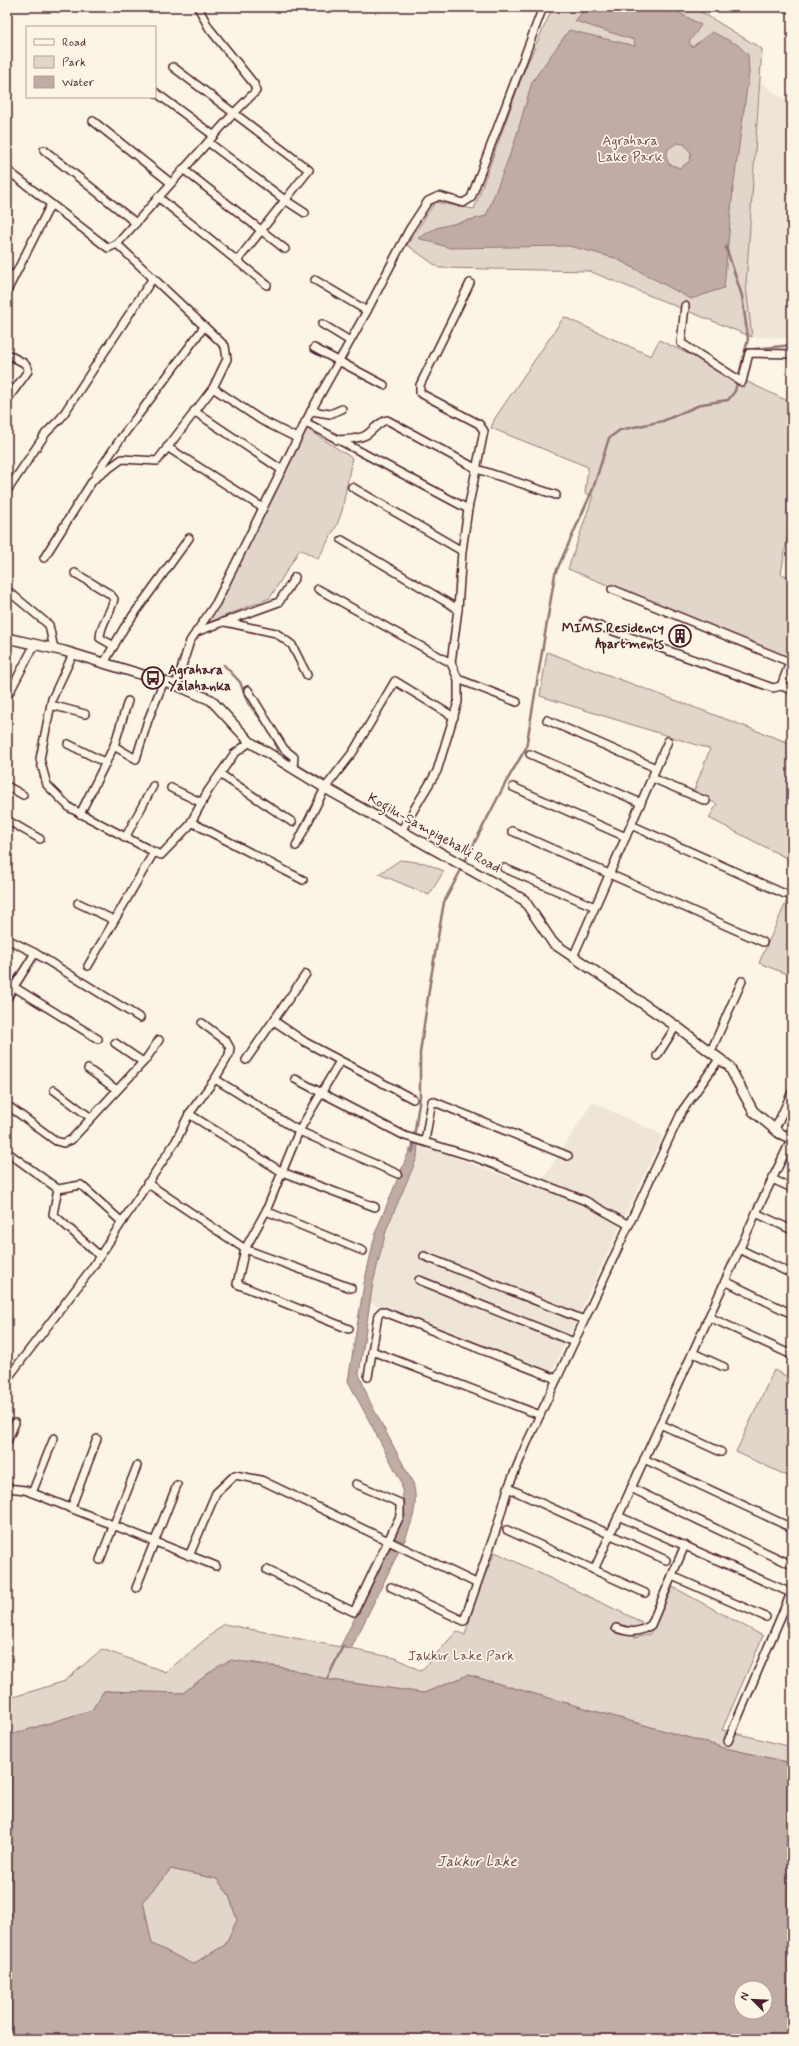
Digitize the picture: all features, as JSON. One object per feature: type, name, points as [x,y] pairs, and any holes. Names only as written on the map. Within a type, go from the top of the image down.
[{"type":"street","points":[[7,170],[108,248],[117,244],[213,135],[256,91],[255,87],[209,28],[198,7]]},
{"type":"street","points":[[176,685],[190,641],[216,603],[305,422],[367,311],[409,230],[428,201],[439,196],[463,203],[471,198],[543,7]]},
{"type":"street","points":[[174,67],[309,170],[237,261]]},
{"type":"street","points":[[156,93],[213,135]]},
{"type":"street","points":[[93,121],[171,183]]},
{"type":"street","points":[[208,142],[285,200],[305,213]]},
{"type":"street","points":[[44,150],[136,223]]},
{"type":"street","points":[[183,169],[285,250]]},
{"type":"street","points":[[158,197],[267,285]]},
{"type":"street","points":[[7,291],[51,204]]},
{"type":"street","points":[[93,480],[122,459],[158,460],[213,388],[226,359],[225,346],[117,244]]},
{"type":"street","points":[[7,272],[14,276]]},
{"type":"street","points":[[7,491],[46,433],[61,418],[153,278]]},
{"type":"street","points":[[315,280],[367,311]]},
{"type":"street","points":[[450,663],[458,609],[462,552],[468,509],[484,431],[479,424],[420,393],[420,385],[470,283]]},
{"type":"street","points":[[685,306],[681,343],[742,382],[749,353],[792,354]]},
{"type":"street","points":[[322,324],[350,341]]},
{"type":"street","points":[[44,558],[121,438],[204,327]]},
{"type":"street","points":[[314,348],[384,385]]},
{"type":"street","points":[[7,354],[24,363],[28,368],[28,371],[7,400]]},
{"type":"street","points":[[213,388],[261,420],[297,438]]},
{"type":"street","points":[[311,411],[330,414],[342,409]]},
{"type":"street","points":[[194,411],[282,470]]},
{"type":"street","points":[[337,440],[359,438],[367,434],[379,423],[387,420],[477,469],[556,495]]},
{"type":"street","points":[[305,422],[468,509]]},
{"type":"street","points":[[167,447],[263,508]]},
{"type":"street","points":[[352,487],[462,552]]},
{"type":"street","points":[[104,663],[124,628],[188,538]]},
{"type":"street","points":[[342,540],[458,609]]},
{"type":"street","points":[[75,574],[110,594],[114,599],[113,605],[100,632],[100,638],[114,646]]},
{"type":"street","points":[[196,632],[279,602],[295,577]]},
{"type":"street","points":[[318,589],[450,663],[458,679],[458,702],[438,771],[401,831]]},
{"type":"street","points":[[612,589],[791,662],[781,686]]},
{"type":"street","points":[[7,590],[49,624],[54,649]]},
{"type":"street","points":[[224,622],[276,633],[292,645],[307,675]]},
{"type":"street","points":[[585,622],[772,688],[781,686],[792,690]]},
{"type":"street","name":"Kogilu-Sampigehalli Road","points":[[7,638],[73,654],[164,681],[211,700],[250,742],[325,788],[524,900],[554,943],[572,957],[676,1026],[729,1066],[753,1111],[775,1129],[792,1139]]},
{"type":"street","points":[[7,697],[35,644]]},
{"type":"street","points":[[73,654],[51,705],[40,759],[47,785],[70,808],[125,838],[161,855],[191,822],[234,754],[250,742]]},
{"type":"street","points":[[458,679],[518,702]]},
{"type":"street","points":[[114,746],[136,759],[148,720],[164,681]]},
{"type":"street","points":[[296,846],[325,788],[353,752],[395,681],[454,717]]},
{"type":"street","points":[[248,690],[284,749],[294,757],[293,768]]},
{"type":"street","points":[[80,814],[114,746],[128,700]]},
{"type":"street","points":[[51,705],[86,714]]},
{"type":"street","points":[[547,720],[656,768]]},
{"type":"street","points":[[572,957],[668,741]]},
{"type":"street","points":[[68,744],[106,763]]},
{"type":"street","points":[[530,754],[641,803]]},
{"type":"street","points":[[220,774],[292,822]]},
{"type":"street","points":[[652,778],[706,801]]},
{"type":"street","points":[[7,786],[23,795]]},
{"type":"street","points":[[125,838],[153,786]]},
{"type":"street","points":[[514,787],[626,837]]},
{"type":"street","points":[[171,788],[202,803]]},
{"type":"street","points":[[7,820],[40,839]]},
{"type":"street","points":[[191,822],[303,880]]},
{"type":"street","points":[[631,825],[785,894]]},
{"type":"street","points":[[512,831],[763,942]]},
{"type":"street","points":[[88,966],[154,852]]},
{"type":"street","points":[[504,868],[595,906]]},
{"type":"street","points":[[78,903],[114,920]]},
{"type":"street","points":[[7,939],[35,952],[140,1018]]},
{"type":"street","points":[[8,994],[35,952]]},
{"type":"street","points":[[246,1060],[306,974]]},
{"type":"street","points":[[711,1051],[742,981]]},
{"type":"street","points":[[14,986],[98,1039]]},
{"type":"street","points":[[274,1021],[305,1042],[413,1099]]},
{"type":"street","points":[[7,1379],[100,1256],[176,1141],[189,1114],[215,1079],[229,1055],[230,1048],[226,1041],[202,1023]]},
{"type":"street","points":[[657,1056],[676,1026]]},
{"type":"street","points":[[7,1105],[56,1141],[63,1143],[71,1140],[143,1062],[159,1040]]},
{"type":"street","points":[[115,1043],[143,1062]]},
{"type":"street","points":[[391,1587],[464,1621],[476,1582],[497,1527],[508,1488],[540,1415],[682,1111],[720,1058]]},
{"type":"street","points":[[340,1061],[299,1131],[266,1210],[245,1249],[237,1284],[349,1329]]},
{"type":"street","points":[[88,1069],[117,1090]]},
{"type":"street","points":[[215,1079],[299,1131],[398,1174]]},
{"type":"street","points":[[295,1080],[405,1136],[477,1158],[586,1201],[629,1225]]},
{"type":"street","points":[[54,1090],[91,1118]]},
{"type":"street","points":[[775,1129],[792,1092]]},
{"type":"street","points":[[425,1141],[432,1101],[568,1156]]},
{"type":"street","points":[[189,1114],[282,1172],[375,1207]]},
{"type":"street","points":[[594,1570],[756,1213],[792,1139]]},
{"type":"street","points":[[7,1152],[58,1189],[81,1185],[122,1222]]},
{"type":"street","points":[[772,1179],[792,1188]]},
{"type":"street","points":[[147,1183],[245,1249],[351,1288]]},
{"type":"street","points":[[58,1189],[53,1214],[100,1256]]},
{"type":"street","points":[[266,1210],[363,1251]]},
{"type":"street","points":[[756,1213],[792,1230]]},
{"type":"street","points":[[740,1249],[792,1274]]},
{"type":"street","points":[[424,1256],[584,1320]]},
{"type":"street","points":[[419,1280],[574,1342]]},
{"type":"street","points":[[725,1281],[792,1314]]},
{"type":"street","points":[[368,1377],[378,1316],[382,1311],[386,1311],[557,1379]]},
{"type":"street","points":[[709,1317],[792,1355]]},
{"type":"street","points":[[372,1351],[540,1415]]},
{"type":"street","points":[[693,1353],[724,1367]]},
{"type":"street","points":[[7,1442],[15,1423]]},
{"type":"street","points":[[660,1424],[720,1452]]},
{"type":"street","points":[[32,1493],[54,1438]]},
{"type":"street","points":[[70,1508],[98,1440]]},
{"type":"street","points":[[644,1459],[792,1528]]},
{"type":"street","points":[[100,1560],[137,1466]]},
{"type":"street","points":[[189,1556],[216,1493],[235,1475],[262,1480],[476,1582]]},
{"type":"street","points":[[136,1588],[177,1484]]},
{"type":"street","points":[[267,1570],[354,1612],[400,1516],[400,1503],[356,1484]]},
{"type":"street","points":[[7,1488],[32,1493],[216,1566]]},
{"type":"street","points":[[508,1488],[666,1560]]},
{"type":"street","points":[[631,1488],[792,1565]]},
{"type":"street","points":[[618,1516],[791,1592],[728,1741]]},
{"type":"street","points":[[507,1530],[645,1593]]},
{"type":"street","points":[[616,1628],[629,1632],[640,1632],[651,1625],[685,1545]]},
{"type":"street","points":[[672,1576],[766,1617]]},
{"type":"shaded area","points":[[761,82],[792,106],[792,338],[752,337],[746,285]]},
{"type":"shaded area","points":[[592,1102],[663,1135],[552,1372],[370,1303],[373,1283],[387,1228],[417,1158],[418,1143],[537,1189]]},
{"type":"green space","name":"Agrahara Lake Park","points":[[553,7],[693,7],[762,49],[746,285],[752,337],[589,271],[439,268],[407,245],[435,202],[474,209],[524,71]]},
{"type":"green space","points":[[564,317],[651,356],[659,340],[792,403],[792,509],[781,574],[792,578],[792,660],[568,569],[593,496],[585,493],[588,467],[491,428],[495,418]]},
{"type":"green space","points":[[306,428],[352,458],[342,511],[337,525],[318,559],[300,549],[270,598],[207,623],[225,591]]},
{"type":"green space","points":[[547,652],[792,744],[792,861],[709,818],[717,804],[693,793],[710,749],[540,696]]},
{"type":"green space","points":[[400,860],[425,863],[444,871],[429,895],[379,874]]},
{"type":"green space","points":[[792,889],[792,976],[759,963]]},
{"type":"green space","points":[[774,1370],[792,1379],[792,1478],[736,1452]]},
{"type":"green space","name":"Jakkur Lake Park","points":[[495,1552],[642,1622],[634,1638],[650,1634],[673,1587],[763,1636],[722,1730],[792,1747],[792,1763],[725,1748],[468,1675],[424,1693],[330,1680],[291,1669],[249,1662],[218,1666],[183,1693],[104,1691],[92,1710],[7,1736],[7,1699],[65,1681],[102,1649],[166,1672],[224,1624],[396,1658],[421,1671],[457,1631],[465,1635],[479,1588]]},
{"type":"green space","points":[[171,1869],[217,1879],[229,1895],[237,1920],[225,1945],[193,1964],[152,1944],[143,1901]]},
{"type":"water","name":"Agrahara Lake Park","points":[[587,7],[669,7],[701,25],[689,42],[692,47],[712,32],[738,45],[748,55],[749,73],[733,189],[724,288],[691,299],[615,258],[569,246],[450,248],[418,238],[436,228],[486,216],[514,144],[532,82],[569,30],[635,46],[634,40],[575,21]],"holes":[[[677,143],[684,144],[691,153],[690,161],[680,168],[669,164],[666,157],[668,149]]]},
{"type":"water","points":[[415,1143],[418,1143],[417,1158],[387,1228],[373,1283],[359,1374],[370,1402],[413,1483],[415,1491],[414,1513],[404,1542],[394,1538],[405,1516],[401,1481],[348,1381],[364,1284],[376,1231],[410,1149],[414,1151]]},
{"type":"water","points":[[391,1547],[399,1551],[351,1649],[340,1647]]},
{"type":"water","name":"Jakkur Lake","points":[[232,1660],[291,1669],[330,1680],[424,1693],[468,1675],[725,1748],[792,1763],[792,2039],[7,2039],[7,1736],[92,1710],[104,1691],[183,1693],[218,1666]],"holes":[[[171,1869],[217,1879],[229,1895],[237,1920],[225,1945],[193,1964],[152,1944],[143,1901]]]},
{"type":"waterway","points":[[671,12],[677,7]]},
{"type":"waterway","points":[[464,863],[506,782],[526,748],[555,574],[593,489],[609,438],[620,430],[663,421],[702,404],[728,400],[735,391],[748,339],[742,296],[726,247]]},
{"type":"waterway","points":[[745,350],[792,345]]},
{"type":"waterway","points":[[224,665],[240,682],[248,703],[264,723]]},
{"type":"waterway","points":[[274,738],[278,754],[419,836]]},
{"type":"waterway","points":[[412,1152],[420,1096],[420,1053],[444,902],[462,868]]},
{"type":"waterway","points":[[327,1679],[343,1646]]},
{"type":"place","name":"MIMS Residency Apartments","points":[[680,636]]},
{"type":"place","name":"Agrahara Yalahanka","points":[[153,678]]}]
